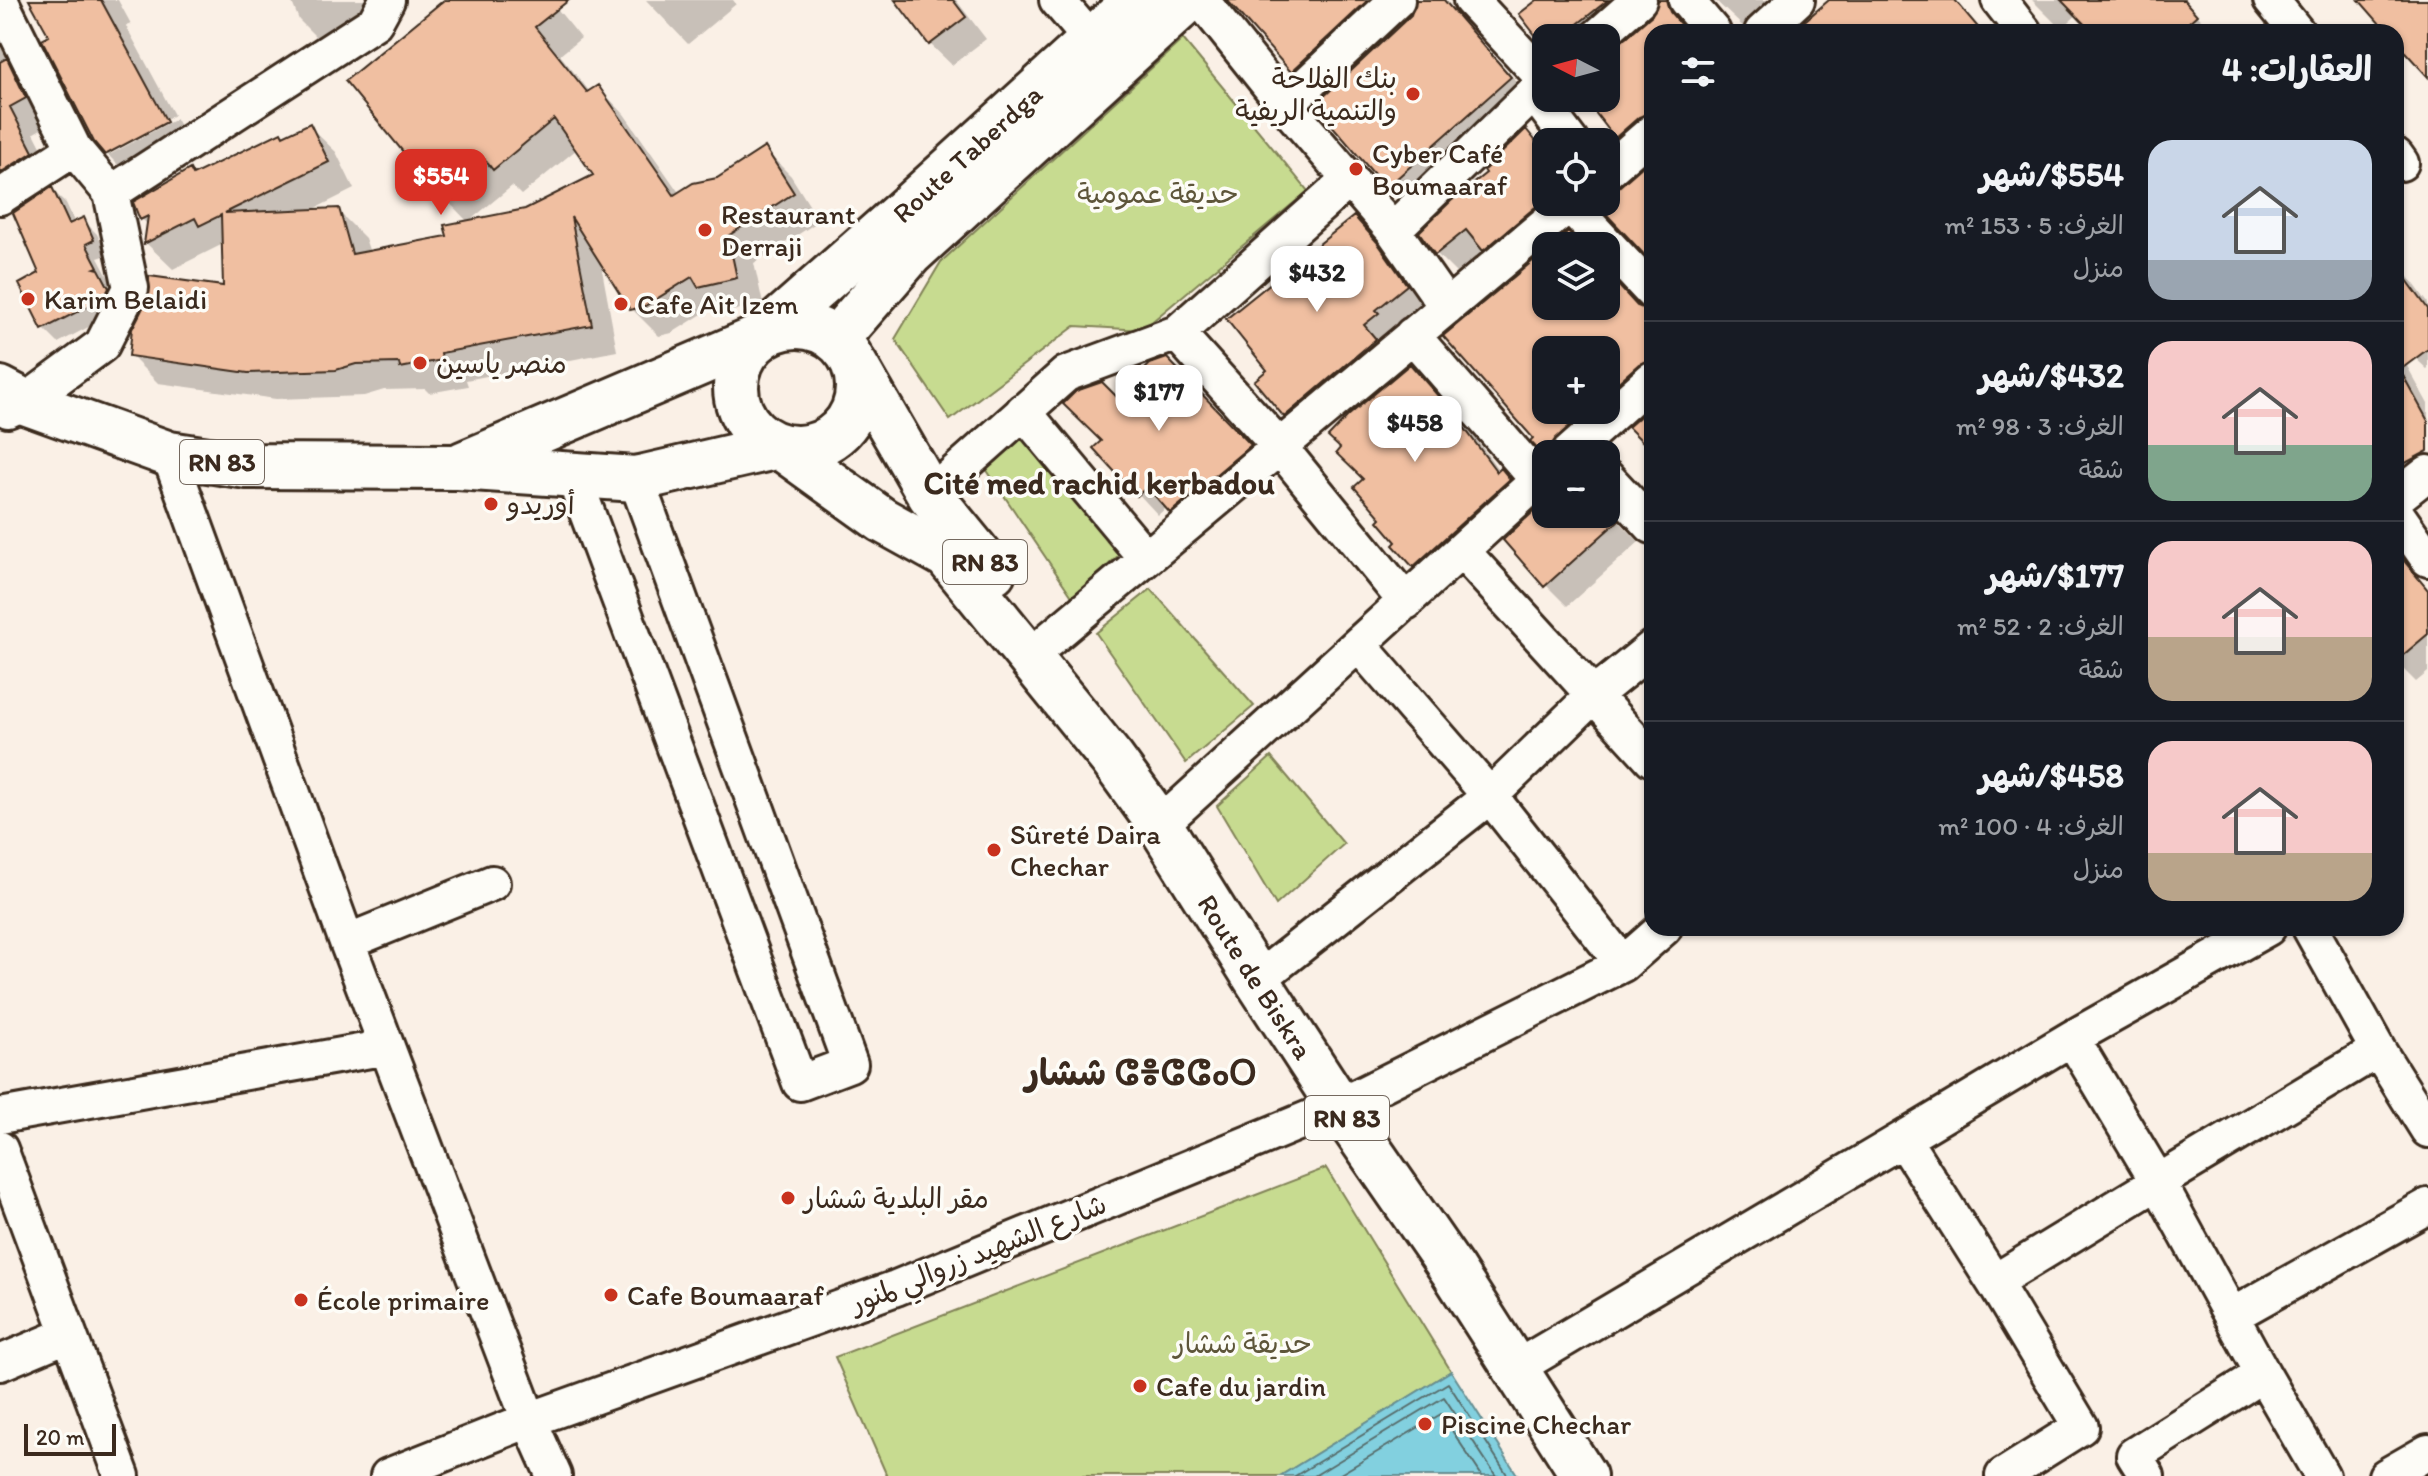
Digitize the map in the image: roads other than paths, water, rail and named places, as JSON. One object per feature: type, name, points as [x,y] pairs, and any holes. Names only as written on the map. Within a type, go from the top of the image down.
[{"type":"main road","name":"Route Taberdga","points":[[761,337],[1136,0]]},
{"type":"main road","name":"Route Taberdga","points":[[845,352],[910,254],[1188,0]]},
{"type":"main road","points":[[791,326],[807,326],[822,331],[845,352],[859,384],[856,404],[848,422],[835,436],[818,446],[798,449],[779,446],[761,438],[748,424],[738,407],[735,388],[738,368],[747,351],[761,337],[791,326]]},
{"type":"main road","name":"RN 83","points":[[458,467],[761,337]]},
{"type":"main road","name":"RN 83","points":[[845,352],[930,495],[1049,640],[1112,759]]},
{"type":"main road","name":"RN 83","points":[[8,402],[169,454],[247,466],[458,467],[636,479],[779,446],[882,520],[947,556],[1112,759]]},
{"type":"main road","name":"Route de Biskra","points":[[1112,759],[1160,825],[1339,1106],[1453,1271],[1584,1476]]},
{"type":"street","points":[[0,0],[74,149],[111,193],[131,288],[102,345],[8,402]]},
{"type":"street","points":[[111,193],[375,22],[387,0]]},
{"type":"street","points":[[1057,0],[1092,41]]},
{"type":"street","points":[[1201,0],[1285,105],[1393,230],[1447,307]]},
{"type":"street","points":[[1285,105],[1397,0]]},
{"type":"street","points":[[1471,0],[1532,73]]},
{"type":"street","points":[[1612,24],[1639,0]]},
{"type":"street","points":[[1686,0],[1706,24]]},
{"type":"street","points":[[1773,24],[1797,0]]},
{"type":"street","points":[[1999,0],[2018,24]]},
{"type":"street","points":[[2271,0],[2290,24]]},
{"type":"street","points":[[1393,230],[1532,95]]},
{"type":"street","points":[[1620,160],[1644,139]]},
{"type":"street","points":[[0,197],[74,149]]},
{"type":"street","points":[[930,495],[1066,374],[1177,333],[1349,180]]},
{"type":"street","points":[[1049,640],[1555,216]]},
{"type":"street","points":[[1582,216],[1644,283]]},
{"type":"street","points":[[1177,333],[1278,445],[1406,602]]},
{"type":"street","points":[[1412,335],[1532,466]]},
{"type":"street","points":[[1588,440],[1644,387]]},
{"type":"street","points":[[1023,411],[1145,557]]},
{"type":"street","points":[[169,454],[347,942],[529,1420],[554,1476]]},
{"type":"street","points":[[2404,492],[2428,473]]},
{"type":"street","points":[[573,475],[800,1083],[850,1064],[636,479]]},
{"type":"street","points":[[1160,825],[1532,486]]},
{"type":"street","points":[[1620,492],[1644,517]]},
{"type":"street","points":[[2404,524],[2428,559]]},
{"type":"street","points":[[1462,551],[1644,750]]},
{"type":"street","points":[[1359,645],[1490,796],[1623,964]]},
{"type":"street","points":[[1257,980],[1490,796],[1594,695],[1644,654]]},
{"type":"street","points":[[347,942],[492,883]]},
{"type":"street","name":"شارع الشهيد زروالي لمنور","points":[[388,1476],[529,1420],[896,1288],[1339,1106],[1623,964],[1655,936]]},
{"type":"street","points":[[1514,1369],[2072,1038],[2254,936]]},
{"type":"street","points":[[2314,936],[2378,1050],[2428,1130]]},
{"type":"street","points":[[2072,1038],[2158,1182],[2322,1476]]},
{"type":"street","points":[[0,1116],[387,1047]]},
{"type":"street","points":[[1994,1282],[2378,1050]]},
{"type":"street","points":[[1903,1139],[2081,1427],[2003,1476]]},
{"type":"street","points":[[0,1149],[122,1476]]},
{"type":"street","points":[[2231,1316],[2428,1206]]},
{"type":"street","points":[[0,1363],[69,1334]]},
{"type":"street","points":[[2147,1476],[2134,1455],[2263,1374]]},
{"type":"street","points":[[2386,1476],[2428,1452]]},
{"type":"water","name":"Piscine Chechar","points":[[1451,1371],[1518,1476],[1280,1476]]},
{"type":"place","name":"بنك الفلاحة والتنمية الريفية","points":[[1413,94]]},
{"type":"place","name":"Cyber Café Boumaaraf","points":[[1356,169]]},
{"type":"place","name":"Restaurant Derraji","points":[[705,230]]},
{"type":"place","name":"Karim Belaidi","points":[[28,299]]},
{"type":"place","name":"Cafe Ait Izem","points":[[621,304]]},
{"type":"place","name":"منصر ياسين","points":[[420,363]]},
{"type":"place","name":"أوريدو","points":[[491,504]]},
{"type":"place","name":"Sûreté Daira Chechar","points":[[994,850]]},
{"type":"place","name":"مقر البلدية ششار","points":[[788,1198]]},
{"type":"place","name":"Cafe Boumaaraf","points":[[611,1295]]},
{"type":"place","name":"École primaire","points":[[301,1300]]},
{"type":"place","name":"Cafe du jardin","points":[[1140,1386]]},
{"type":"place","name":"Piscine Chechar","points":[[1425,1424]]},
{"type":"district","name":"Cité med rachid kerbadou","points":[[1099,483]]},
{"type":"district","name":"ششار ⵛⴻⵛⵛⴰⵔ","points":[[1141,1072]]},
{"type":"park label","name":"حديقة عمومية","points":[[1158,193]]},
{"type":"park label","name":"حديقة ششار","points":[[1243,1343]]}]
